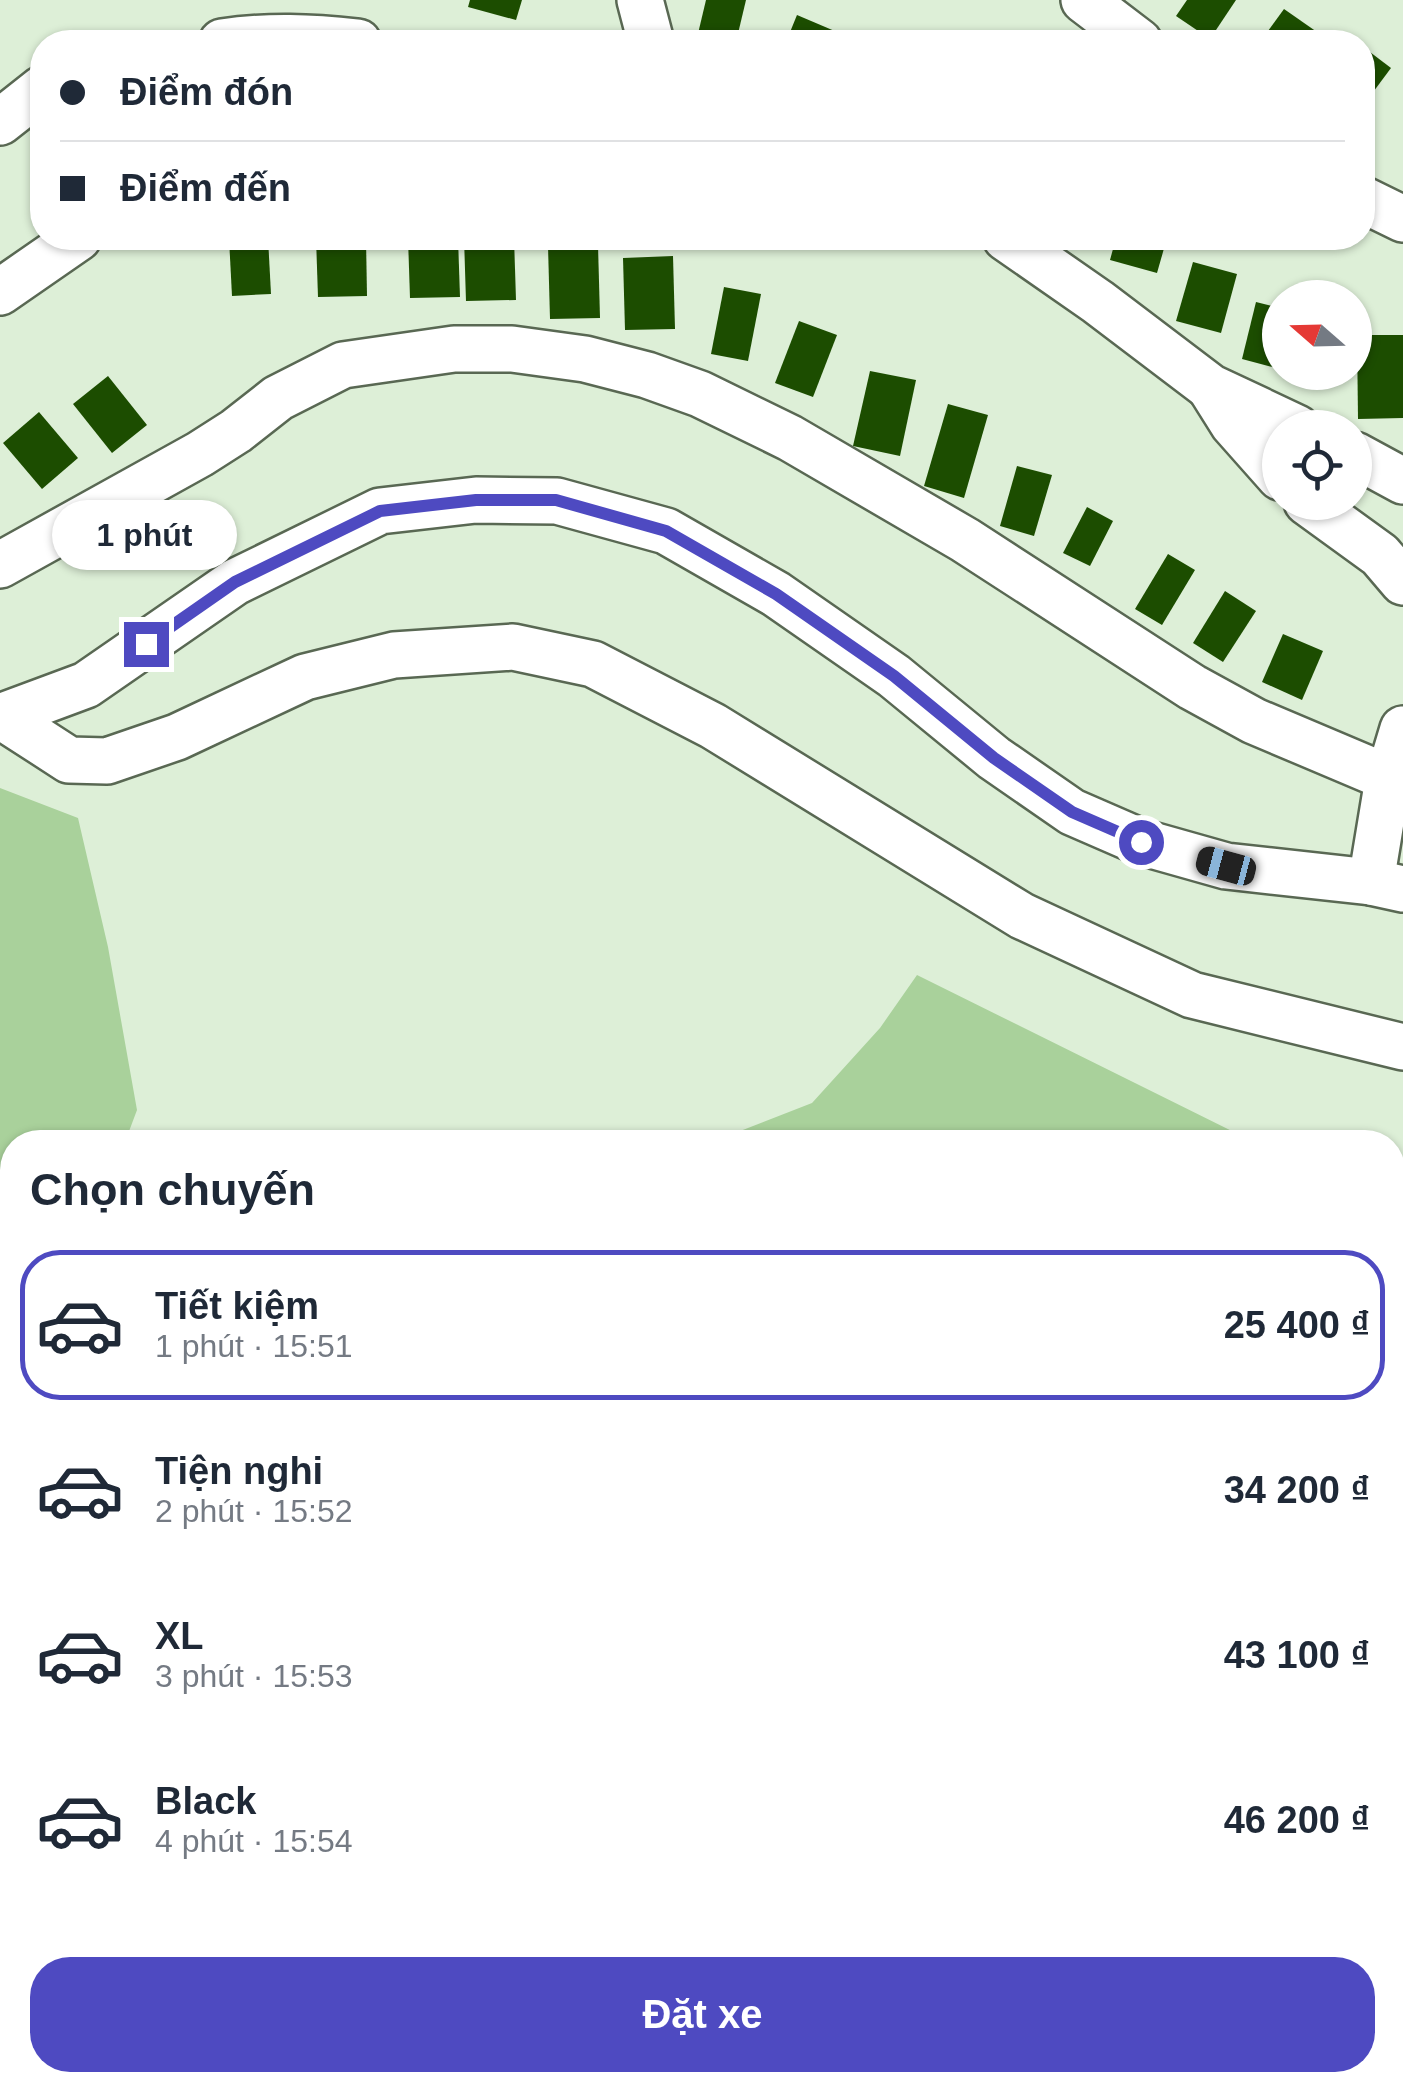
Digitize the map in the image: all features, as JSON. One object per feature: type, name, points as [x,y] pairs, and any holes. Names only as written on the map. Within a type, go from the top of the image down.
[{"type":"street","points":[[640,0],[648,30]]},
{"type":"street","points":[[1084,0],[1124,30]]},
{"type":"street","points":[[1375,205],[1403,219]]},
{"type":"street","points":[[0,292],[61,250]]},
{"type":"street","points":[[1023,250],[1210,387],[1262,411]]},
{"type":"street","points":[[0,566],[200,454],[278,398],[344,365],[454,349],[512,349],[584,359],[700,394],[790,438],[965,540],[1192,687],[1254,721],[1396,781]]},
{"type":"street","points":[[1210,387],[1233,424],[1262,457]]},
{"type":"street","points":[[1372,464],[1403,481]]},
{"type":"street","points":[[1,716],[86,685],[235,582],[380,511],[476,500],[556,500],[666,531],[776,594],[894,676],[994,758],[1072,812],[1141,842],[1226,866],[1387,885],[1403,730]]},
{"type":"street","points":[[1332,520],[1380,555],[1403,582]]},
{"type":"street","points":[[1,716],[69,760],[107,761],[177,737],[305,677],[394,655],[513,647],[593,664],[713,726],[1022,916],[1192,995],[1403,1047]]},
{"type":"green space","points":[[0,788],[78,818],[108,947],[137,1110],[130,1130],[0,1130]]},
{"type":"green space","points":[[917,975],[1230,1130],[743,1130],[812,1103],[880,1028]]},
{"type":"building","points":[[470,0],[522,0],[516,20],[468,7]]},
{"type":"building","points":[[706,0],[746,0],[739,30],[699,30]]},
{"type":"building","points":[[1187,0],[1236,0],[1216,30],[1197,30],[1176,16]]},
{"type":"building","points":[[1284,9],[1314,30],[1269,30]]},
{"type":"building","points":[[797,15],[832,30],[791,30]]},
{"type":"building","points":[[1375,56],[1391,68],[1375,90]]},
{"type":"building","points":[[230,250],[269,250],[271,294],[232,296]]},
{"type":"building","points":[[316,250],[366,250],[367,296],[318,297]]},
{"type":"building","points":[[408,250],[458,250],[460,297],[410,298]]},
{"type":"building","points":[[464,250],[514,250],[516,300],[466,301]]},
{"type":"building","points":[[548,250],[598,250],[600,318],[550,319]]},
{"type":"building","points":[[1113,250],[1164,250],[1157,273],[1110,260]]},
{"type":"building","points":[[673,256],[675,329],[625,330],[623,258]]},
{"type":"building","points":[[1193,262],[1237,274],[1221,333],[1176,321]]},
{"type":"building","points":[[724,287],[761,294],[748,361],[711,354]]},
{"type":"building","points":[[1256,302],[1262,304],[1262,364],[1242,359]]},
{"type":"building","points":[[799,321],[837,335],[813,397],[775,383]]},
{"type":"building","points":[[1372,335],[1403,335],[1403,418],[1372,419],[1372,410],[1358,410],[1358,390],[1372,390]]},
{"type":"building","points":[[870,371],[916,380],[900,456],[853,446]]},
{"type":"building","points":[[108,376],[147,425],[112,453],[73,404]]},
{"type":"building","points":[[948,404],[988,415],[964,498],[924,486]]},
{"type":"building","points":[[39,412],[78,458],[42,489],[3,443]]},
{"type":"building","points":[[1017,466],[1052,475],[1034,536],[1000,526]]},
{"type":"building","points":[[1087,507],[1113,521],[1090,566],[1063,553]]},
{"type":"building","points":[[1168,554],[1195,570],[1162,625],[1135,609]]},
{"type":"building","points":[[1225,591],[1256,611],[1223,662],[1193,643]]},
{"type":"building","points":[[1283,634],[1323,651],[1302,700],[1262,682]]},
{"type":"route","points":[[146,644],[235,582],[380,511],[476,500],[556,500],[666,531],[776,594],[894,676],[994,758],[1072,812],[1141,842]]}]
